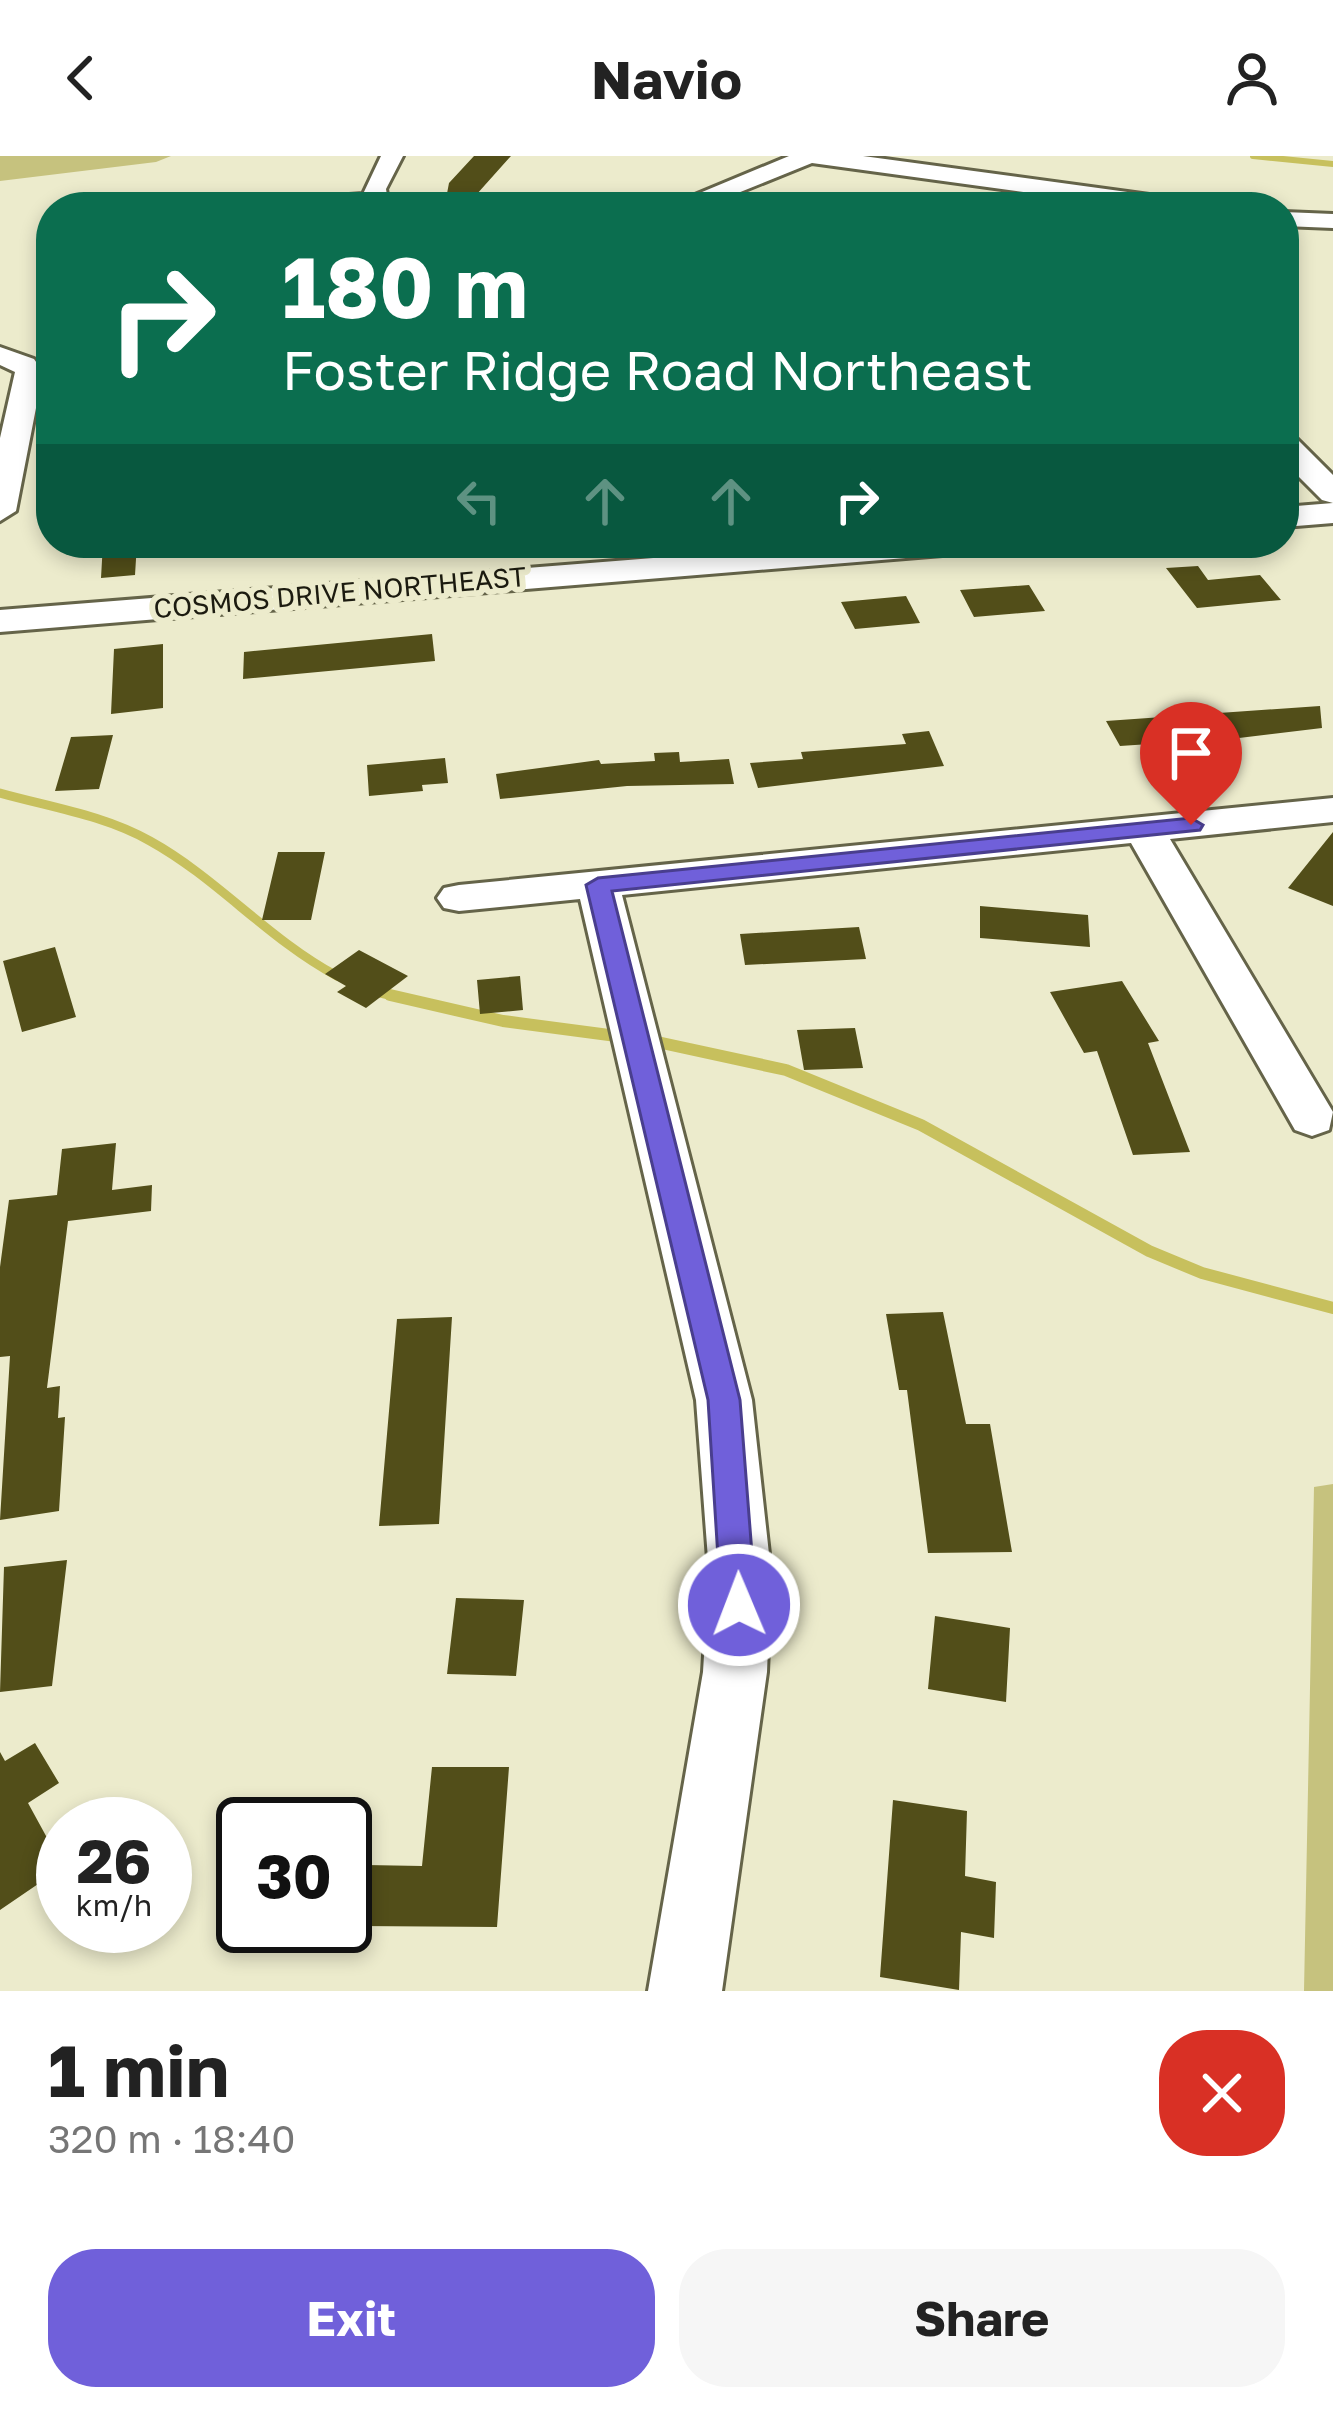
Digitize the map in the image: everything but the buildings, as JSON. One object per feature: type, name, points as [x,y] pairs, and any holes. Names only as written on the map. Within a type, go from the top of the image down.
[{"type":"street","points":[[378,192],[382,166],[392,156]]},
{"type":"street","points":[[727,192],[811,156],[1056,192]]},
{"type":"street","points":[[1299,219],[1333,221]]},
{"type":"street","points":[[0,355],[24,365],[28,372],[0,511]]},
{"type":"street","points":[[1299,459],[1333,493]]},
{"type":"street","points":[[1299,516],[1333,513]]},
{"type":"street","name":"COSMOS DRIVE NORTHEAST","points":[[0,621],[781,558]]},
{"type":"street","points":[[459,898],[1333,810]]},
{"type":"street","points":[[1144,830],[1312,1118]]},
{"type":"street","points":[[598,885],[724,1400],[739,1558],[736,1672],[685,1991]]},
{"type":"shaded area","points":[[0,156],[171,156],[156,162],[0,181]]},
{"type":"shaded area","points":[[1333,1484],[1333,1991],[1304,1991],[1314,1487]]},
{"type":"waterway","points":[[1253,156],[1333,164]]},
{"type":"waterway","points":[[0,793],[96,818],[150,841],[337,976]]},
{"type":"waterway","points":[[371,991],[403,998]]},
{"type":"waterway","points":[[390,995],[503,1021],[624,1037]]},
{"type":"waterway","points":[[648,1040],[786,1070],[921,1125],[1149,1251],[1202,1273],[1333,1308]]},
{"type":"route","points":[[739,1605],[724,1400],[598,885],[1191,825]]}]
